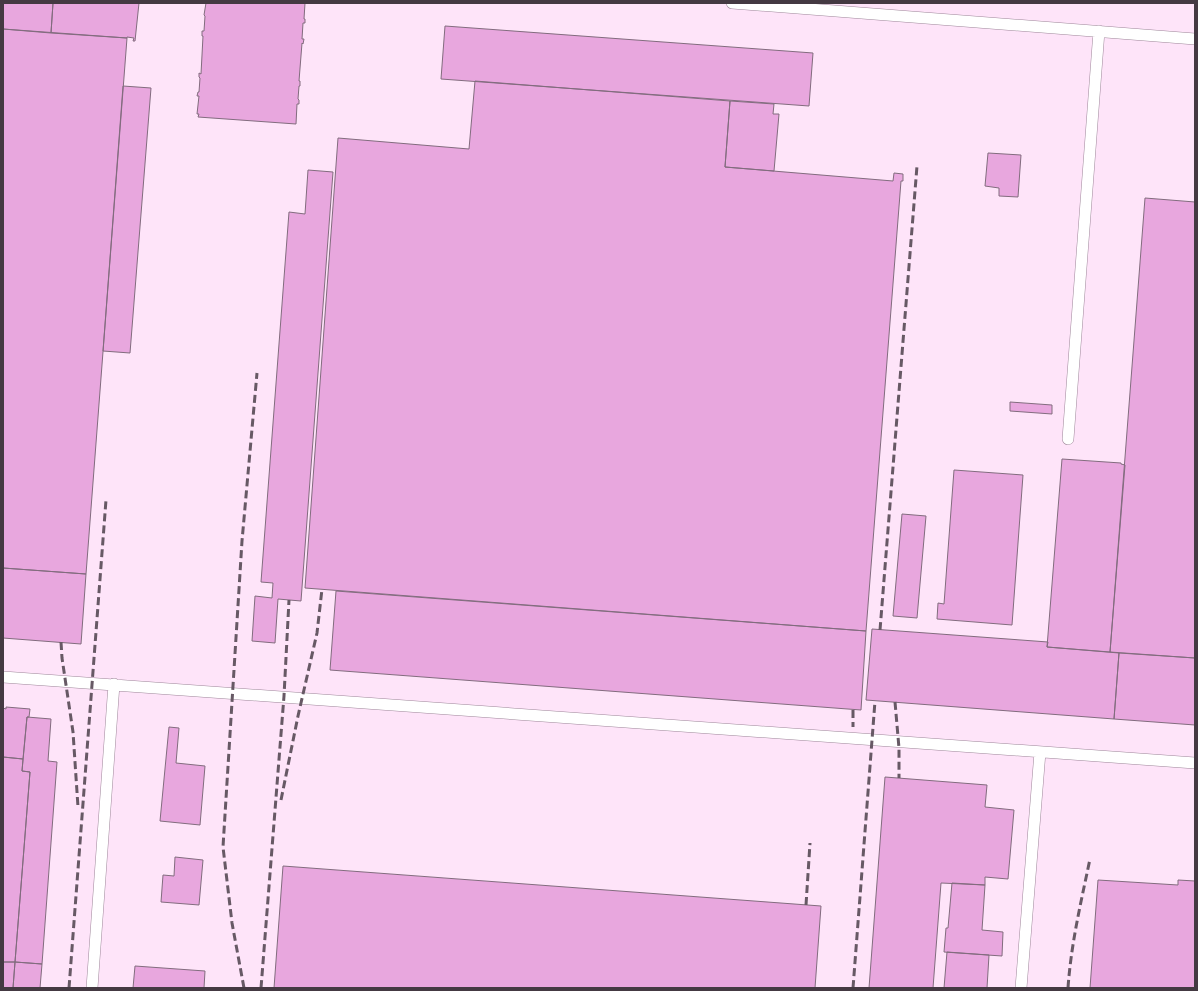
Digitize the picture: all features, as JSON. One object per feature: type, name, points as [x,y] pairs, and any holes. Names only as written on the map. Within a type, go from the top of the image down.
[{"type":"lane","points":[[732,3],[1195,39]]},
{"type":"lane","points":[[1068,439],[1099,31]]},
{"type":"lane","points":[[3,677],[1195,763]]},
{"type":"lane","points":[[92,988],[114,684]]},
{"type":"lane","points":[[1021,988],[1040,752]]},
{"type":"building","points":[[3,3],[53,3],[51,33],[3,29]]},
{"type":"building","points":[[53,3],[139,3],[135,41],[133,41],[134,38],[127,37],[51,33]]},
{"type":"building","points":[[206,3],[305,3],[305,23],[303,23],[302,39],[304,39],[303,44],[302,43],[298,99],[299,104],[297,104],[296,124],[198,117],[199,96],[197,96],[199,92],[199,73],[201,74],[202,31],[204,31]]},
{"type":"building","points":[[445,26],[813,53],[809,106],[441,79]]},
{"type":"building","points":[[3,29],[127,38],[86,574],[3,568]]},
{"type":"building","points":[[475,81],[730,101],[725,167],[893,181],[894,173],[903,174],[903,181],[901,181],[866,631],[305,588],[338,138],[469,149]]},
{"type":"building","points":[[123,86],[151,88],[130,353],[103,351]]},
{"type":"building","points":[[730,101],[774,104],[773,114],[779,114],[774,171],[725,167]]},
{"type":"building","points":[[988,153],[1021,155],[1018,197],[999,196],[999,188],[985,186]]},
{"type":"building","points":[[308,170],[333,172],[301,601],[278,599],[275,643],[252,641],[255,596],[272,598],[273,583],[261,582],[289,212],[305,214]]},
{"type":"building","points":[[1145,198],[1195,202],[1195,658],[1110,652]]},
{"type":"building","points":[[1010,402],[1052,405],[1052,414],[1010,411]]},
{"type":"building","points":[[1062,459],[1121,463],[1125,465],[1110,652],[1047,647]]},
{"type":"building","points":[[954,470],[1023,475],[1012,625],[937,619],[938,603],[944,604]]},
{"type":"building","points":[[902,514],[926,516],[917,618],[893,616]]},
{"type":"building","points":[[3,568],[86,574],[81,644],[3,638]]},
{"type":"building","points":[[336,591],[866,631],[861,710],[330,670]]},
{"type":"building","points":[[872,629],[1048,642],[1047,647],[1119,653],[1114,719],[866,700]]},
{"type":"building","points":[[1119,653],[1195,658],[1195,725],[1114,719]]},
{"type":"building","points":[[6,707],[30,709],[29,717],[27,717],[23,759],[3,757],[3,708],[6,709]]},
{"type":"building","points":[[27,717],[51,719],[48,761],[57,762],[42,964],[15,962],[30,772],[22,771]]},
{"type":"building","points":[[169,727],[179,728],[176,763],[205,766],[200,825],[160,821]]},
{"type":"building","points":[[3,757],[23,759],[22,771],[30,772],[15,962],[3,962]]},
{"type":"building","points":[[885,777],[987,785],[985,807],[1014,810],[1008,879],[985,877],[985,885],[941,883],[933,988],[869,988]]},
{"type":"building","points":[[175,857],[203,860],[199,905],[161,902],[163,875],[174,876]]},
{"type":"building","points":[[283,866],[821,906],[815,988],[274,988]]},
{"type":"building","points":[[1098,880],[1178,885],[1178,880],[1195,881],[1195,988],[1090,988]]},
{"type":"building","points":[[952,883],[985,885],[982,930],[1003,932],[1002,956],[944,952],[946,928],[948,928]]},
{"type":"building","points":[[947,952],[989,955],[987,988],[944,988]]},
{"type":"building","points":[[3,962],[15,962],[13,988],[3,988]]},
{"type":"building","points":[[15,962],[42,964],[40,988],[13,988]]},
{"type":"building","points":[[135,966],[205,971],[204,988],[133,988]]},
{"type":"railway","points":[[880,630],[917,166]]},
{"type":"railway","points":[[244,988],[232,923],[223,847],[242,541],[257,373]]},
{"type":"railway","points":[[69,988],[106,500]]},
{"type":"railway","points":[[281,800],[317,633],[322,589]]},
{"type":"railway","points":[[261,988],[284,696],[289,600]]},
{"type":"railway","points":[[61,642],[73,732],[78,807]]},
{"type":"railway","points":[[853,988],[875,701]]},
{"type":"railway","points":[[895,702],[899,748],[899,778]]},
{"type":"railway","points":[[853,710],[853,727]]},
{"type":"railway","points":[[806,905],[810,843]]},
{"type":"railway","points":[[1068,988],[1074,939],[1090,859]]}]
